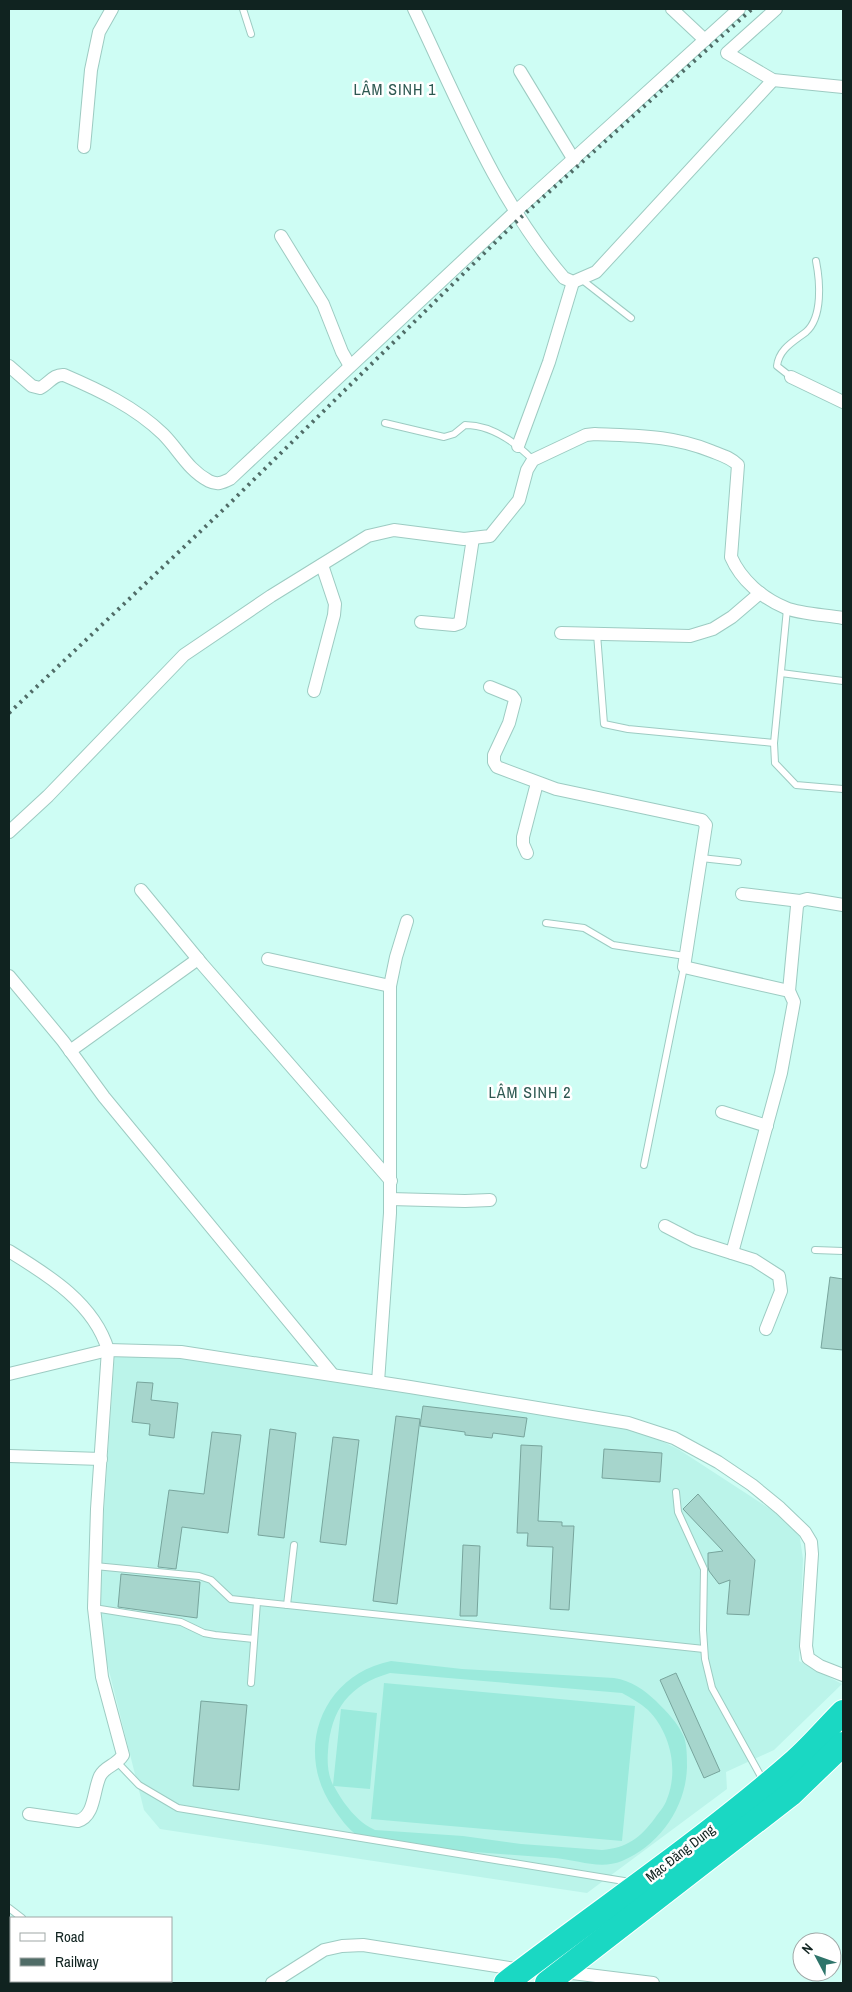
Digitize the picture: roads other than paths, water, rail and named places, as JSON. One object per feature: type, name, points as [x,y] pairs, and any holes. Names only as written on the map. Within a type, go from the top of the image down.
[{"type":"highway","name":"Mạc Đăng Dung","points":[[515,1977],[640,1884],[766,1786],[797,1759],[843,1712]]},
{"type":"highway","name":"Mạc Đăng Dung","points":[[555,1977],[791,1794],[843,1744]]},
{"type":"street","points":[[84,147],[91,70],[99,32],[112,9]]},
{"type":"street","points":[[414,9],[515,212],[550,262],[564,278],[577,280],[596,272],[773,80]]},
{"type":"street","points":[[672,9],[705,40]]},
{"type":"street","points":[[9,366],[32,386],[40,388],[46,385],[54,376],[64,374],[120,402],[151,423],[165,436],[191,468],[211,482],[220,484],[230,479],[515,212],[739,9]]},
{"type":"street","points":[[776,9],[727,53],[773,80],[843,87]]},
{"type":"street","points":[[520,72],[574,160]]},
{"type":"street","points":[[281,236],[323,304],[342,352],[350,366]]},
{"type":"street","points":[[518,446],[577,280]]},
{"type":"street","points":[[791,377],[843,402]]},
{"type":"street","points":[[9,832],[48,796],[184,655],[368,536],[394,530],[464,539],[490,536],[519,500],[527,470],[532,460],[586,435],[670,438],[694,444],[731,458],[738,465],[730,556],[743,578],[760,594],[787,609],[843,618]]},
{"type":"street","points":[[421,622],[454,625],[460,623],[473,538]]},
{"type":"street","points":[[314,691],[334,615],[335,604],[322,565]]},
{"type":"street","points":[[560,633],[690,636],[713,629],[732,617],[760,594]]},
{"type":"street","points":[[490,687],[512,696],[515,700],[509,723],[494,755],[494,762],[497,767],[556,790],[702,820],[706,825],[684,961],[789,991]]},
{"type":"street","points":[[527,854],[523,844],[523,837],[538,783]]},
{"type":"street","points":[[141,890],[198,959],[391,1181]]},
{"type":"street","points":[[742,894],[800,901],[807,899],[843,905]]},
{"type":"street","points":[[732,1253],[781,1073],[794,1002],[789,991],[797,906],[800,901]]},
{"type":"street","points":[[378,1382],[391,1181],[390,986],[396,957],[407,921]]},
{"type":"street","points":[[70,1051],[198,959]]},
{"type":"street","points":[[268,959],[390,986]]},
{"type":"street","points":[[9,976],[70,1051],[104,1097],[333,1375]]},
{"type":"street","points":[[722,1112],[767,1126]]},
{"type":"street","points":[[390,1199],[490,1200]]},
{"type":"street","points":[[665,1226],[694,1241],[754,1260],[779,1276],[781,1291],[766,1329]]},
{"type":"street","points":[[9,1250],[51,1276],[66,1290],[94,1320],[104,1336],[108,1350],[94,1608],[102,1677],[123,1755],[118,1763],[109,1767],[101,1774],[89,1814],[85,1819],[78,1821],[29,1814]]},
{"type":"street","points":[[9,1374],[108,1350],[181,1352],[378,1382],[628,1424],[674,1438],[718,1462],[780,1508],[806,1532],[811,1542],[812,1554],[807,1610],[806,1646],[808,1658],[820,1666],[843,1675]]},
{"type":"street","points":[[9,1456],[101,1459]]},
{"type":"street","points":[[272,1983],[324,1950],[342,1946],[363,1945],[515,1977]]},
{"type":"street","points":[[555,1977],[653,1983]]},
{"type":"lane","points":[[243,9],[252,34]]},
{"type":"lane","points":[[791,377],[777,366],[778,356],[794,340],[807,331],[814,321],[817,308],[818,275],[816,261]]},
{"type":"lane","points":[[577,280],[631,318]]},
{"type":"lane","points":[[385,423],[444,437],[454,434],[465,424],[483,426],[518,446],[532,460]]},
{"type":"lane","points":[[787,609],[774,743],[775,763],[796,785],[843,788]]},
{"type":"lane","points":[[598,634],[604,724],[628,729],[774,743]]},
{"type":"lane","points":[[780,673],[843,680]]},
{"type":"lane","points":[[701,858],[738,862]]},
{"type":"lane","points":[[546,922],[584,928],[613,945],[684,961],[644,1165]]},
{"type":"lane","points":[[815,1250],[843,1251]]},
{"type":"lane","points":[[676,1492],[678,1512],[704,1569],[704,1659],[712,1688],[766,1786]]},
{"type":"lane","points":[[286,1605],[294,1545]]},
{"type":"lane","points":[[95,1566],[200,1576],[211,1580],[231,1599],[704,1649]]},
{"type":"lane","points":[[251,1683],[257,1602]]},
{"type":"lane","points":[[94,1608],[181,1622],[204,1633],[254,1639]]},
{"type":"lane","points":[[118,1763],[139,1785],[178,1808],[640,1884]]},
{"type":"lane","points":[[9,1908],[21,1917]]},
{"type":"railway","points":[[9,713],[224,509],[519,219],[752,9]]},
{"type":"district","name":"LÂM SINH 1","points":[[395,89]]},
{"type":"district","name":"LÂM SINH 2","points":[[530,1092]]}]
